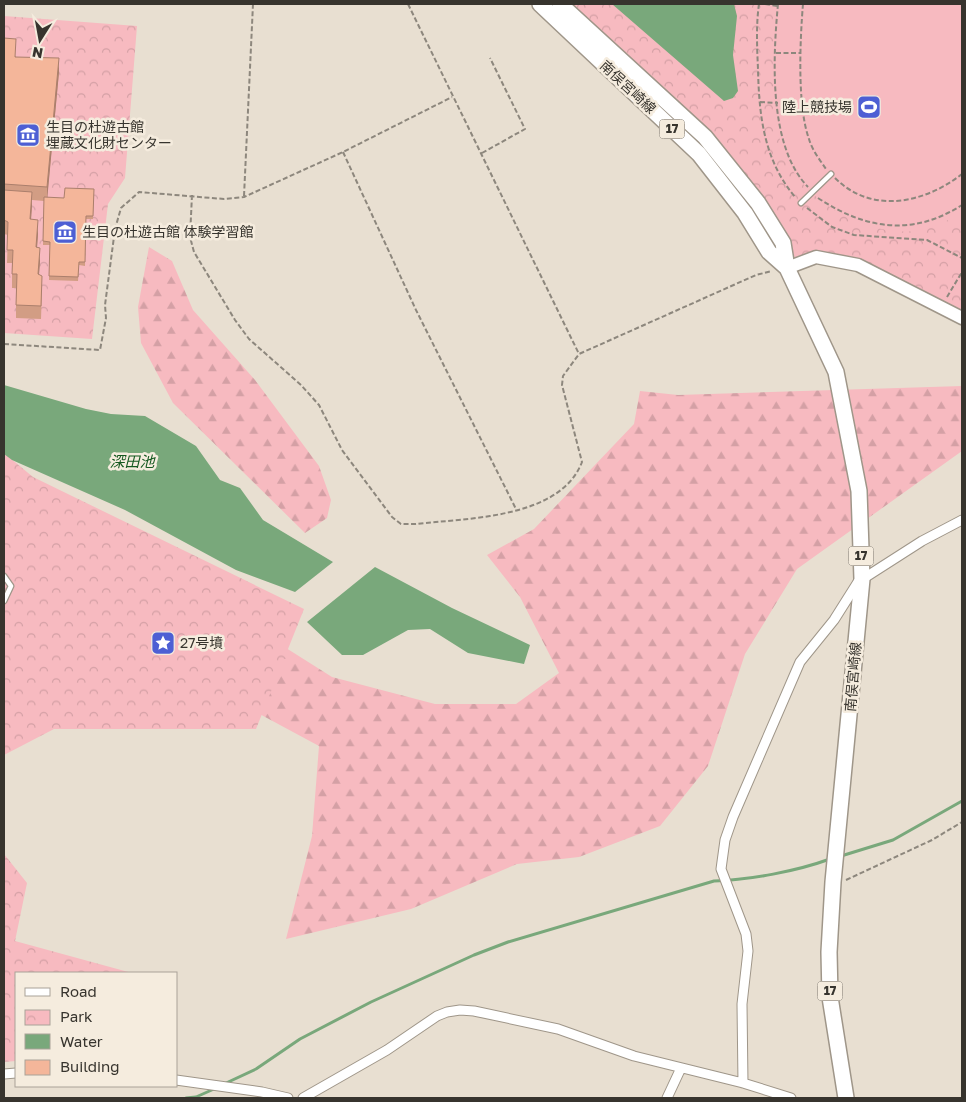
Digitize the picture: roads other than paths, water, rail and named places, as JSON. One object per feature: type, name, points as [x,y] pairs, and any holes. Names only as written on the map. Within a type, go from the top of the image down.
[{"type":"main road","name":"南俣宮崎線","points":[[540,4],[699,154],[745,214],[769,252],[787,268]]},
{"type":"main road","name":"南俣宮崎線","points":[[560,4],[705,137],[758,202],[783,243],[787,268],[836,372],[860,491],[862,579],[837,856],[832,885],[829,952],[830,997],[846,1098]]},
{"type":"street","points":[[787,268],[816,257],[858,265],[962,318]]},
{"type":"street","points":[[743,1083],[742,1004],[748,951],[746,934],[721,869],[725,840],[800,662],[862,579],[922,541],[962,520]]},
{"type":"street","points":[[303,1098],[387,1050],[437,1016],[460,1010],[474,1011],[558,1029],[634,1056],[743,1083],[791,1098]]},
{"type":"street","points":[[667,1098],[681,1068]]},
{"type":"street","points":[[178,1080],[288,1098]]},
{"type":"lane","points":[[802,204],[831,174]]},
{"type":"lane","points":[[4,576],[11,586],[4,601]]},
{"type":"water","points":[[612,4],[734,4],[737,16],[733,55],[738,91],[733,98],[724,101]]},
{"type":"water","name":"深田池","points":[[4,385],[86,409],[111,414],[145,416],[196,446],[220,480],[240,488],[263,520],[333,562],[295,592],[236,570],[125,510],[12,460],[4,454]]},
{"type":"water","points":[[375,567],[452,608],[530,645],[524,664],[468,653],[430,629],[408,630],[363,655],[342,655],[307,622]]},
{"type":"waterway","points":[[841,856],[893,840],[962,801]]},
{"type":"waterway","points":[[224,1084],[256,1069],[300,1039],[371,1002],[474,955],[508,942],[714,881],[773,874],[830,859]]},
{"type":"waterway","points":[[186,1098],[196,1097],[214,1089]]},
{"type":"place","name":"陸上競技場","points":[[869,107]]},
{"type":"place","name":"生目の杜遊古館 埋蔵文化財センター","points":[[28,135]]},
{"type":"place","name":"生目の杜遊古館 体験学習館","points":[[65,232]]},
{"type":"place","name":"27号墳","points":[[163,643]]}]
